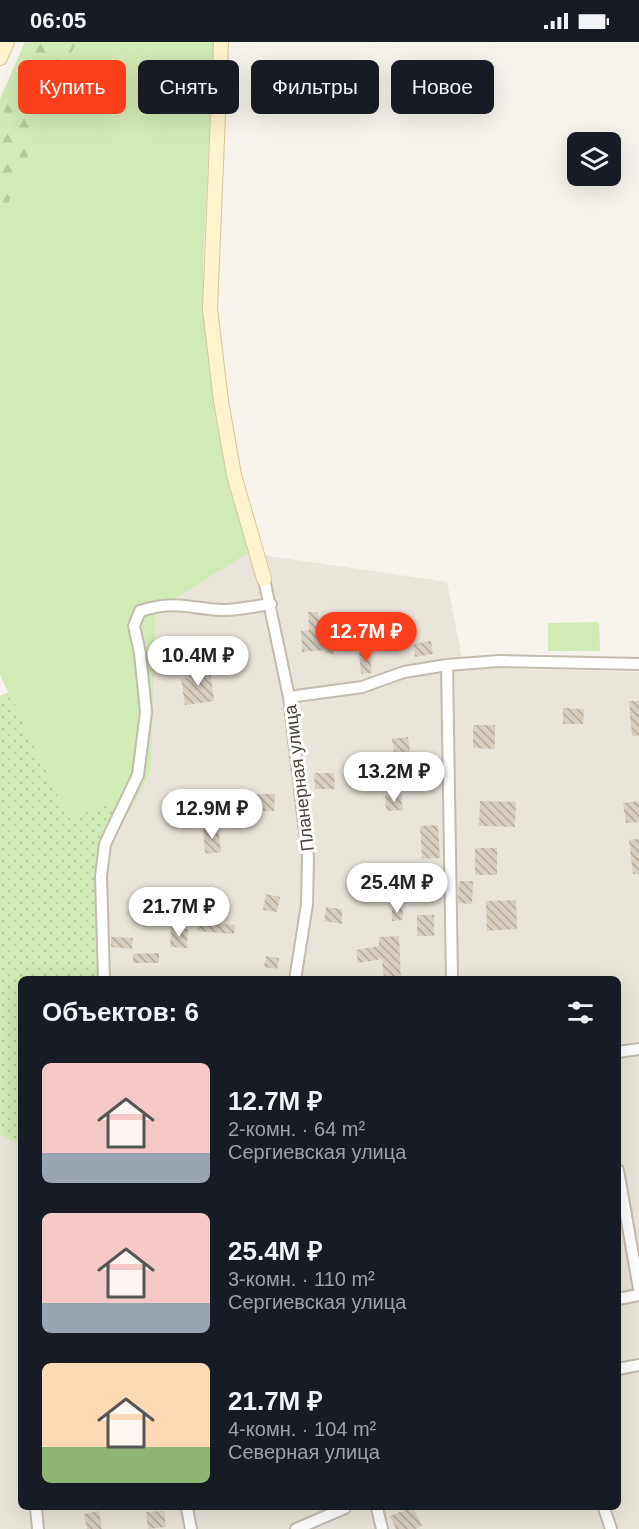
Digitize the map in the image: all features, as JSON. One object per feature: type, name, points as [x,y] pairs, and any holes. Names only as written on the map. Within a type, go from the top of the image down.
[{"type":"street","points":[[0,58],[7,42]]},
{"type":"street","points":[[221,42],[210,309],[221,401],[234,475],[264,579]]},
{"type":"street","name":"Планерная улица","points":[[264,579],[289,697],[308,857],[307,904],[296,976]]},
{"type":"street","points":[[104,976],[101,876],[105,844],[138,775],[146,712],[140,652],[134,626],[140,611],[158,605],[181,603],[225,610],[271,604]]},
{"type":"street","points":[[289,697],[362,687],[404,672],[447,664],[500,661],[639,664]]},
{"type":"street","points":[[447,664],[452,976]]},
{"type":"street","points":[[621,1052],[639,1049]]},
{"type":"street","points":[[621,1188],[639,1289]]},
{"type":"street","points":[[621,1298],[639,1295]]},
{"type":"street","points":[[621,1368],[639,1365]]},
{"type":"street","points":[[36,1510],[38,1529]]},
{"type":"street","points":[[187,1510],[191,1529]]},
{"type":"street","points":[[296,1529],[340,1510]]},
{"type":"street","points":[[377,1510],[382,1529]]},
{"type":"street","points":[[605,1510],[611,1529]]},
{"type":"shaded area","points":[[248,553],[447,582],[464,668],[639,672],[639,1529],[0,1529],[0,1134],[18,1144],[18,1510],[621,1510],[621,976],[100,976],[97,876],[114,814],[124,819],[151,772],[156,611]]},
{"type":"green space","points":[[25,42],[214,42],[213,60],[138,60],[138,114],[210,114],[203,264],[210,371],[230,479],[248,553],[156,611],[151,772],[125,819],[114,814],[110,803],[68,819],[0,675],[0,99]]},
{"type":"green space","points":[[35,42],[76,42],[68,60],[27,60]]},
{"type":"green space","points":[[18,80],[18,114],[46,114],[0,222],[0,120]]},
{"type":"green space","points":[[599,622],[600,651],[548,651],[548,623]]},
{"type":"green space","points":[[9,692],[68,818],[110,803],[114,814],[97,876],[100,976],[18,976],[18,1144],[0,1134],[0,696]]},
{"type":"building","points":[[308,612],[318,612],[321,638],[335,639],[334,654],[325,653],[325,650],[302,652],[301,631],[309,630]]},
{"type":"building","points":[[431,641],[433,654],[415,657],[414,644]]},
{"type":"building","points":[[370,652],[372,673],[361,674],[359,653]]},
{"type":"building","points":[[210,668],[214,701],[185,705],[181,679],[189,678],[188,671]]},
{"type":"building","points":[[629,701],[639,701],[639,736],[632,736]]},
{"type":"building","points":[[563,708],[584,709],[583,724],[563,724]]},
{"type":"building","points":[[473,725],[495,725],[495,749],[473,748]]},
{"type":"building","points":[[408,737],[411,758],[395,760],[392,739]]},
{"type":"building","points":[[314,773],[334,773],[335,789],[315,789]]},
{"type":"building","points":[[256,794],[275,794],[274,811],[256,811]]},
{"type":"building","points":[[401,794],[403,810],[386,811],[385,796]]},
{"type":"building","points":[[480,801],[516,802],[515,827],[479,826]]},
{"type":"building","points":[[639,801],[639,822],[626,823],[623,803]]},
{"type":"building","points":[[438,825],[440,858],[422,859],[420,826]]},
{"type":"building","points":[[218,826],[221,852],[205,854],[203,828]]},
{"type":"building","points":[[639,839],[639,874],[633,874],[629,840]]},
{"type":"building","points":[[475,848],[497,848],[497,875],[475,875]]},
{"type":"building","points":[[459,881],[473,881],[472,904],[458,903]]},
{"type":"building","points":[[266,894],[280,897],[277,912],[263,910]]},
{"type":"building","points":[[516,900],[517,929],[487,931],[486,901]]},
{"type":"building","points":[[326,907],[342,909],[342,924],[324,921]]},
{"type":"building","points":[[392,907],[402,907],[403,920],[392,921]]},
{"type":"building","points":[[417,915],[434,915],[434,936],[417,936]]},
{"type":"building","points":[[197,922],[235,925],[234,934],[197,931]]},
{"type":"building","points":[[171,928],[188,929],[187,948],[170,947]]},
{"type":"building","points":[[399,936],[401,976],[384,976],[382,959],[358,963],[356,950],[379,946],[379,937]]},
{"type":"building","points":[[111,937],[133,938],[132,949],[111,947]]},
{"type":"building","points":[[159,953],[159,963],[133,963],[133,954]]},
{"type":"building","points":[[266,956],[279,958],[277,969],[264,967]]},
{"type":"building","points":[[405,1510],[414,1510],[422,1526],[415,1529],[396,1529],[390,1516]]},
{"type":"building","points":[[99,1511],[102,1529],[87,1529],[84,1514]]},
{"type":"building","points":[[164,1511],[166,1527],[148,1529],[146,1512]]}]
